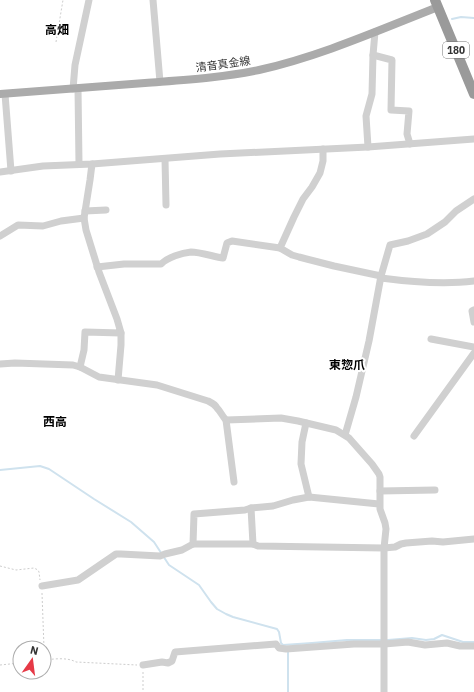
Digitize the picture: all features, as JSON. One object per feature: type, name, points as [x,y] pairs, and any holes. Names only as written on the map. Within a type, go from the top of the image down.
[{"type":"highway","name":"180","points":[[437,4],[471,75],[474,94]]},
{"type":"main road","name":"清音真金線","points":[[2,94],[160,82],[244,73],[298,60],[323,52],[375,32],[437,4]]},
{"type":"street","points":[[79,164],[75,65],[89,0]]},
{"type":"street","points":[[153,0],[160,82]]},
{"type":"street","points":[[368,147],[366,116],[372,94],[375,32]]},
{"type":"street","points":[[373,55],[392,60],[391,110],[409,111],[407,134],[410,144]]},
{"type":"street","points":[[2,94],[11,171]]},
{"type":"street","points":[[0,172],[43,166],[92,164],[220,154],[368,147],[474,139]]},
{"type":"street","points":[[280,248],[303,199],[320,173],[323,161],[322,149]]},
{"type":"street","points":[[164,159],[166,204]]},
{"type":"street","points":[[92,164],[85,215],[86,230],[121,333],[118,380]]},
{"type":"street","points":[[345,435],[356,398],[381,277],[390,245],[408,241],[427,234],[474,199]]},
{"type":"street","points":[[0,236],[18,225],[43,226],[106,210]]},
{"type":"street","points":[[98,267],[124,264],[161,264],[165,259],[191,252],[223,258],[227,243],[232,241],[280,248],[299,258],[381,277],[410,282],[474,281]]},
{"type":"street","points":[[474,310],[472,311],[474,322]]},
{"type":"street","points":[[80,368],[84,350],[85,332],[121,333]]},
{"type":"street","points":[[431,339],[474,347]]},
{"type":"street","points":[[414,436],[474,353]]},
{"type":"street","points":[[0,364],[15,363],[68,365],[80,368],[99,377],[157,385],[214,404],[226,420],[234,482]]},
{"type":"street","points":[[226,420],[281,418],[336,430],[352,441],[377,470],[380,477],[379,504],[386,529],[384,548],[384,692]]},
{"type":"street","points":[[306,423],[302,442],[302,464],[309,497]]},
{"type":"street","points":[[380,491],[434,490]]},
{"type":"street","points":[[193,544],[194,514],[273,506],[309,497],[379,504]]},
{"type":"street","points":[[251,508],[253,544]]},
{"type":"street","points":[[42,586],[78,580],[116,554],[160,556],[182,550],[193,544],[253,544],[258,546],[384,548],[395,547],[406,543],[474,539]]},
{"type":"street","points":[[143,665],[162,662],[168,663],[172,661],[175,652],[276,644],[279,648],[286,649],[408,642],[426,645],[447,643],[460,646],[474,646]]},
{"type":"path","points":[[56,42],[63,0]]},
{"type":"path","points":[[0,566],[16,570],[34,568],[38,570],[42,586],[44,640]]},
{"type":"path","points":[[52,660],[63,659],[76,662],[143,665],[143,692]]},
{"type":"path","points":[[0,665],[12,664]]},
{"type":"waterway","points":[[452,19],[461,17],[474,18]]},
{"type":"waterway","points":[[0,470],[40,466],[49,469],[131,522],[154,542],[169,565],[199,585],[217,609],[233,617],[277,629],[283,645],[347,640],[388,640],[412,638],[426,640],[434,639],[442,635],[463,642],[474,642]]},
{"type":"waterway","points":[[288,650],[288,692]]},
{"type":"district","name":"高畑","points":[[57,29]]},
{"type":"district","name":"東惣爪","points":[[347,364]]},
{"type":"district","name":"西高","points":[[55,421]]}]
